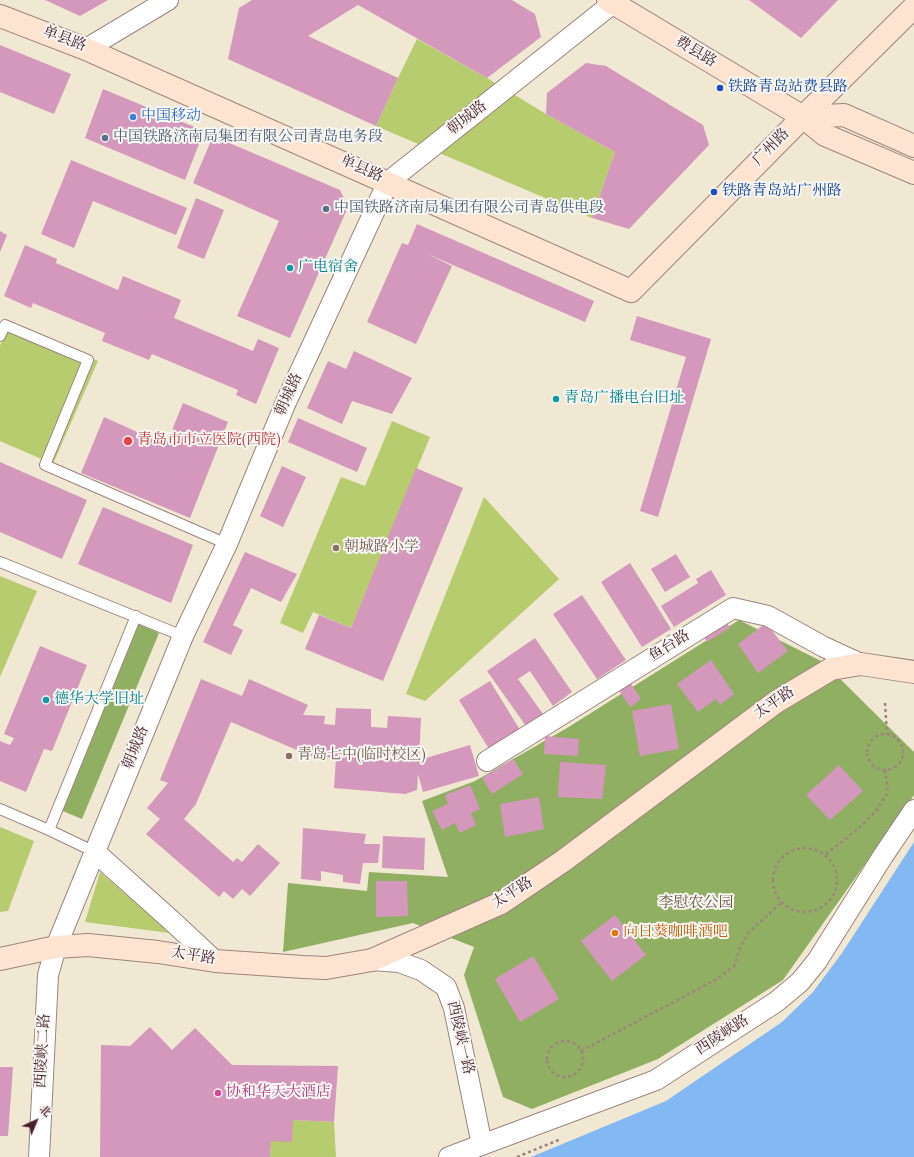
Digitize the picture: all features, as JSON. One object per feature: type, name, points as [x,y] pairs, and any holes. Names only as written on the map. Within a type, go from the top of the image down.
[{"type":"main road","name":"费县路","points":[[613,1],[803,117],[825,135],[914,174]]},
{"type":"main road","name":"广州路","points":[[631,291],[912,9]]},
{"type":"main road","name":"单县路","points":[[0,16],[86,49],[631,291]]},
{"type":"main road","points":[[803,117],[844,115],[914,146]]},
{"type":"main road","name":"太平路","points":[[0,959],[56,947],[88,946],[158,952],[215,961],[326,968],[372,960],[501,903],[569,856],[776,702],[831,669],[861,664],[914,672]]},
{"type":"street","points":[[86,49],[168,0]]},
{"type":"street","name":"朝城路","points":[[56,947],[183,636],[226,544],[286,402],[388,182],[613,1]]},
{"type":"street","name":"鱼台路","points":[[488,761],[733,608],[768,616],[824,647],[861,664]]},
{"type":"street","name":"西陵峡路","points":[[449,1157],[656,1080],[776,1002],[800,982],[817,961],[883,856],[914,810]]},
{"type":"street","points":[[95,852],[215,961]]},
{"type":"street","name":"西陵峡二路","points":[[39,1157],[48,975],[56,947]]},
{"type":"street","name":"西陵峡一路","points":[[372,960],[399,962],[422,970],[446,987],[454,1008],[482,1145]]},
{"type":"lane","points":[[0,336],[5,325],[88,360],[45,465],[226,544]]},
{"type":"lane","points":[[0,562],[183,636]]},
{"type":"lane","points":[[49,830],[136,616]]},
{"type":"lane","points":[[0,809],[95,852]]},
{"type":"path","points":[[885,703],[887,734]]},
{"type":"path","points":[[882,734],[887,734],[898,739],[902,744],[903,750],[901,762],[892,769],[886,770],[874,766],[870,762],[867,751],[871,740],[882,734]]},
{"type":"path","points":[[826,854],[858,830],[876,811],[888,792],[886,770]]},
{"type":"path","points":[[805,847],[816,849],[826,854],[833,862],[837,872],[838,882],[836,892],[831,901],[814,912],[793,910],[782,902],[777,896],[773,886],[773,874],[777,863],[784,855],[794,849],[805,847]]},
{"type":"path","points":[[581,1051],[717,979],[729,971],[734,966],[741,946],[749,932],[782,902]]},
{"type":"path","points":[[561,1041],[572,1043],[581,1051],[582,1063],[576,1073],[571,1076],[559,1076],[549,1069],[547,1058],[548,1052],[556,1043],[561,1041]]},
{"type":"green space","points":[[417,39],[615,152],[592,218],[376,126]]},
{"type":"green space","points":[[9,324],[98,361],[53,464],[0,441],[0,346]]},
{"type":"green space","points":[[392,421],[430,437],[351,628],[313,612],[303,633],[280,623],[341,477],[365,486]]},
{"type":"green space","points":[[484,497],[559,579],[425,701],[406,694]]},
{"type":"green space","points":[[0,576],[37,591],[0,677]]},
{"type":"green space","name":"李慰农公园","points":[[739,620],[823,662],[914,752],[914,795],[783,980],[658,1059],[532,1109],[503,1097],[464,975],[474,947],[413,923],[283,952],[288,883],[367,891],[369,872],[448,877],[422,801],[475,781],[567,728]]},
{"type":"green space","points":[[136,623],[159,633],[82,819],[60,810]]},
{"type":"green space","points":[[0,827],[34,841],[8,911],[0,912]]},
{"type":"green space","points":[[100,872],[170,933],[85,922]]},
{"type":"green space","points":[[293,1120],[334,1122],[336,1157],[270,1157],[271,1141]]},
{"type":"water","points":[[914,842],[914,1157],[531,1157],[666,1101],[782,1022],[813,992],[842,953]]},
{"type":"building","points":[[45,0],[108,0],[80,16]]},
{"type":"building","points":[[252,0],[512,0],[535,14],[541,37],[487,78],[358,5],[308,36],[398,78],[376,126],[228,59],[239,8]]},
{"type":"building","points":[[749,0],[838,0],[801,38]]},
{"type":"building","points":[[0,45],[71,74],[54,114],[0,92]]},
{"type":"building","points":[[586,63],[606,66],[703,125],[709,145],[629,229],[592,218],[615,152],[546,114],[547,93]]},
{"type":"building","points":[[103,89],[204,131],[185,180],[85,138]]},
{"type":"building","name":"广电宿舍","points":[[213,136],[340,190],[348,207],[290,338],[237,316],[279,221],[193,183]]},
{"type":"building","points":[[71,160],[187,208],[176,235],[93,201],[74,248],[41,234]]},
{"type":"building","points":[[196,198],[224,210],[204,259],[177,248]]},
{"type":"building","points":[[417,224],[594,301],[585,322],[425,253],[452,266],[416,344],[367,322],[402,243],[408,245]]},
{"type":"building","points":[[0,231],[7,235],[0,252]]},
{"type":"building","points":[[25,245],[57,259],[56,263],[118,290],[123,276],[181,300],[174,318],[253,351],[258,339],[279,348],[256,404],[236,395],[238,390],[152,354],[149,360],[102,341],[105,333],[33,303],[31,308],[4,296]]},
{"type":"building","points":[[637,316],[711,339],[658,517],[640,511],[686,357],[630,340]]},
{"type":"building","points":[[354,351],[412,378],[392,414],[352,401],[342,424],[307,408],[328,361],[346,369]]},
{"type":"building","points":[[183,403],[228,422],[190,518],[81,473],[104,417],[166,445]]},
{"type":"building","points":[[298,418],[367,448],[357,472],[288,442]]},
{"type":"building","points":[[0,462],[87,500],[62,559],[0,532]]},
{"type":"building","points":[[282,466],[306,477],[283,527],[260,516]]},
{"type":"building","points":[[416,468],[463,488],[383,681],[305,649],[319,615],[351,628]]},
{"type":"building","points":[[103,507],[193,545],[171,603],[78,564]]},
{"type":"building","points":[[245,552],[297,574],[281,602],[251,588],[233,625],[243,630],[231,655],[203,642]]},
{"type":"building","points":[[676,554],[690,577],[665,592],[651,569]]},
{"type":"building","points":[[630,563],[671,629],[642,647],[601,582]]},
{"type":"building","points":[[711,570],[726,595],[674,627],[661,606],[698,583],[696,579]]},
{"type":"building","points":[[582,595],[626,660],[597,679],[553,614]]},
{"type":"building","points":[[724,618],[730,628],[707,642],[701,632]]},
{"type":"building","points":[[766,623],[788,651],[758,673],[738,644]]},
{"type":"building","points":[[535,638],[572,692],[553,706],[530,671],[518,679],[543,714],[526,726],[487,671]]},
{"type":"building","name":"德华大学旧址","points":[[40,646],[87,665],[52,751],[44,749],[26,792],[0,781],[0,741],[10,745],[14,738],[4,734]]},
{"type":"building","points":[[711,660],[734,694],[720,705],[716,699],[698,712],[677,684]]},
{"type":"building","points":[[201,679],[242,696],[249,679],[308,705],[303,715],[325,716],[324,724],[335,725],[336,708],[371,709],[371,727],[387,728],[388,716],[421,718],[419,760],[470,745],[479,776],[423,792],[418,774],[417,790],[405,794],[334,788],[336,758],[311,756],[231,722],[196,804],[184,819],[233,862],[237,858],[242,862],[258,844],[280,863],[250,896],[242,889],[233,899],[224,891],[219,897],[146,834],[160,819],[147,808],[168,783],[160,780]]},
{"type":"building","points":[[628,679],[641,699],[630,707],[616,686]]},
{"type":"building","points":[[490,681],[520,730],[489,749],[459,700]]},
{"type":"building","points":[[671,704],[679,749],[640,756],[632,711]]},
{"type":"building","points":[[545,736],[579,739],[578,756],[544,754]]},
{"type":"building","points":[[513,759],[523,774],[492,794],[482,778]]},
{"type":"building","points":[[560,762],[606,765],[602,799],[558,797]]},
{"type":"building","points":[[839,765],[863,791],[830,820],[806,795]]},
{"type":"building","points":[[470,785],[480,809],[471,813],[476,825],[460,833],[455,823],[442,830],[432,811],[448,804],[445,795]]},
{"type":"building","points":[[539,797],[544,829],[505,837],[500,804]]},
{"type":"building","points":[[303,828],[366,834],[364,844],[380,844],[378,863],[363,863],[360,884],[343,882],[343,875],[321,871],[321,881],[301,879]]},
{"type":"building","points":[[383,836],[425,838],[424,870],[382,868]]},
{"type":"building","points":[[376,881],[407,881],[408,916],[376,917]]},
{"type":"building","points":[[615,915],[646,955],[612,981],[581,941]]},
{"type":"building","points":[[533,956],[559,999],[520,1022],[495,979]]},
{"type":"building","name":"协和华天大酒店","points":[[150,1027],[172,1050],[195,1028],[232,1065],[338,1066],[334,1122],[293,1120],[292,1142],[271,1141],[270,1157],[100,1157],[101,1045],[130,1046]]},
{"type":"building","points":[[0,1067],[13,1067],[8,1136],[0,1136]]},
{"type":"place","name":"铁路青岛站费县路","points":[[720,88]]},
{"type":"place","name":"中国移动","points":[[133,117]]},
{"type":"place","name":"中国铁路济南局集团有限公司青岛电务段","points":[[105,138]]},
{"type":"place","name":"铁路青岛站广州路","points":[[714,192]]},
{"type":"place","name":"中国铁路济南局集团有限公司青岛供电段","points":[[326,209]]},
{"type":"place","name":"广电宿舍","points":[[290,268]]},
{"type":"place","name":"青岛广播电台旧址","points":[[556,399]]},
{"type":"place","name":"青岛市市立医院(西院)","points":[[128,441]]},
{"type":"place","name":"朝城路小学","points":[[336,548]]},
{"type":"place","name":"德华大学旧址","points":[[46,700]]},
{"type":"place","name":"青岛七中(临时校区)","points":[[289,756]]},
{"type":"place","name":"向日葵咖啡酒吧","points":[[615,933]]},
{"type":"place","name":"协和华天大酒店","points":[[218,1093]]}]
